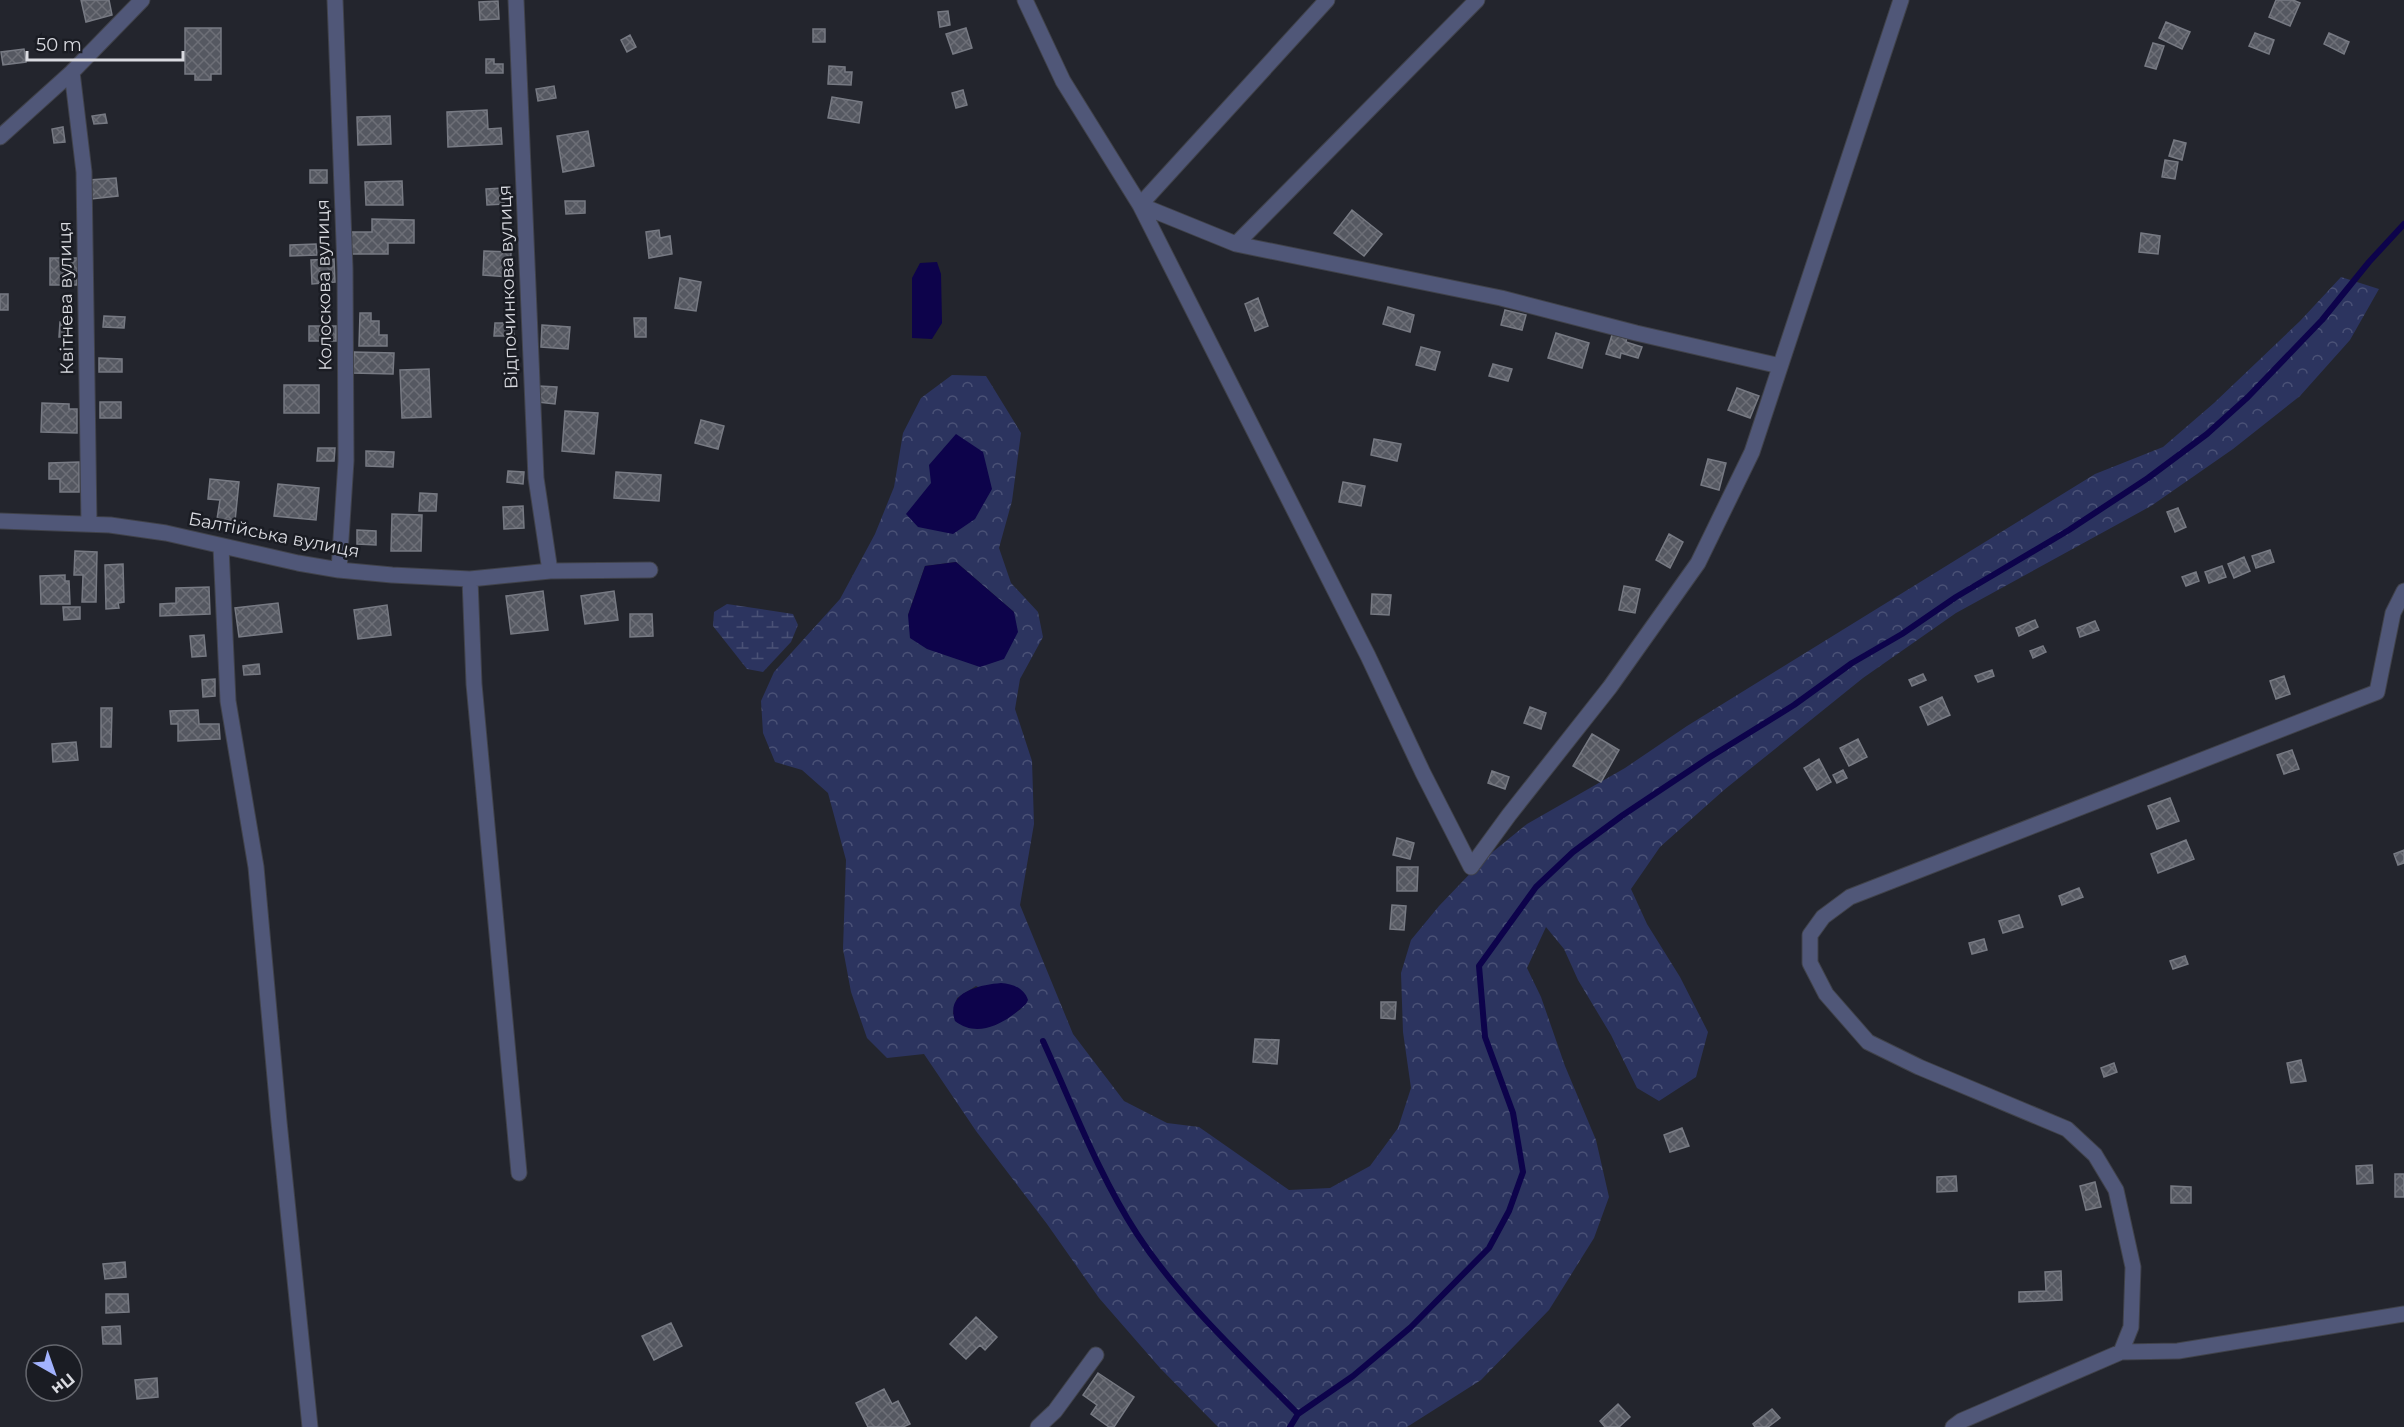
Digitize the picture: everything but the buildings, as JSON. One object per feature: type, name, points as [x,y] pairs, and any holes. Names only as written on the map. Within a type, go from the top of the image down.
[{"type":"street","points":[[0,137],[72,72],[142,0]]},
{"type":"street","name":"Колоскова вулиця","points":[[334,0],[345,269],[346,461],[339,570]]},
{"type":"street","name":"Відпочинкова вулиця","points":[[516,0],[536,478],[550,571]]},
{"type":"street","points":[[1025,0],[1063,81],[1140,205],[1368,656],[1423,773],[1471,867],[1610,687],[1698,563],[1752,452],[1901,0]]},
{"type":"street","points":[[1140,205],[1327,0]]},
{"type":"street","points":[[1236,244],[1477,0]]},
{"type":"street","name":"Квітнева вулиця","points":[[72,72],[84,172],[89,524]]},
{"type":"street","points":[[1140,205],[1236,244],[1403,276],[1780,366]]},
{"type":"street","name":"Балтійська вулиця","points":[[0,521],[89,524],[166,533],[221,547],[339,570],[470,579],[550,571],[650,570]]},
{"type":"street","points":[[221,547],[228,701],[256,867],[310,1427]]},
{"type":"street","points":[[470,579],[474,684],[519,1173]]},
{"type":"street","points":[[2121,1352],[2132,1327],[2133,1267],[2116,1190],[2095,1155],[2067,1129],[1918,1067],[1868,1042],[1826,994],[1810,963],[1810,935],[1823,917],[1850,897],[2377,692],[2393,613],[2404,591]]},
{"type":"street","points":[[1953,1427],[1961,1421],[2121,1352],[2178,1351],[2404,1314]]},
{"type":"street","points":[[1038,1427],[1055,1411],[1096,1356]]},
{"type":"green space","points":[[2341,277],[2379,289],[2350,340],[2300,396],[2233,449],[2151,506],[1956,613],[1863,678],[1724,790],[1660,847],[1631,889],[1647,924],[1680,977],[1708,1032],[1696,1077],[1659,1101],[1637,1088],[1611,1035],[1578,980],[1564,949],[1546,927],[1527,968],[1541,997],[1565,1066],[1596,1140],[1609,1197],[1594,1238],[1549,1310],[1481,1380],[1407,1427],[1218,1427],[1160,1368],[1099,1298],[1047,1224],[976,1131],[924,1054],[887,1058],[867,1038],[851,992],[843,949],[846,860],[828,793],[802,770],[775,762],[763,733],[761,701],[774,672],[840,599],[875,534],[894,487],[903,433],[921,398],[952,375],[986,376],[1021,433],[1012,501],[999,548],[1011,583],[1038,612],[1043,637],[1020,679],[1015,709],[1032,761],[1034,824],[1020,905],[1073,1034],[1124,1101],[1167,1123],[1199,1127],[1289,1190],[1330,1188],[1370,1166],[1398,1128],[1411,1088],[1403,1032],[1401,973],[1411,940],[1439,906],[1484,859],[1527,824],[1625,768],[1687,726],[2095,474],[2163,447],[2214,403],[2300,321]],"holes":[[[956,562],[1014,612],[908,615],[925,566]],[[976,986],[1021,1009],[995,1025],[953,1014],[957,998]]]},
{"type":"green space","points":[[727,604],[793,614],[798,625],[791,642],[763,672],[747,669],[713,626],[714,612]]},
{"type":"shaded area","points":[[937,262],[941,274],[942,323],[932,339],[912,338],[912,278],[920,263]]},
{"type":"shaded area","points":[[956,434],[983,452],[992,489],[975,519],[953,534],[918,527],[906,514],[931,483],[929,465]]},
{"type":"shaded area","points":[[956,562],[1014,612],[1018,632],[1004,659],[980,667],[927,649],[910,638],[908,615],[925,566]]},
{"type":"shaded area","points":[[1001,983],[1021,990],[1028,1000],[1026,1004],[993,1026],[974,1029],[955,1021],[953,1011],[959,997],[974,988]]},
{"type":"waterway","points":[[1290,1427],[1298,1414],[1353,1376],[1411,1327],[1489,1248],[1509,1211],[1523,1172],[1513,1113],[1485,1037],[1479,966],[1536,887],[1573,852],[1623,815],[1794,705],[1852,663],[1902,634],[1956,597],[2069,530],[2148,478],[2207,434],[2248,397],[2322,320],[2369,262],[2404,224]]},
{"type":"waterway","points":[[1043,1041],[1110,1188],[1154,1259],[1234,1350],[1298,1414]]}]
